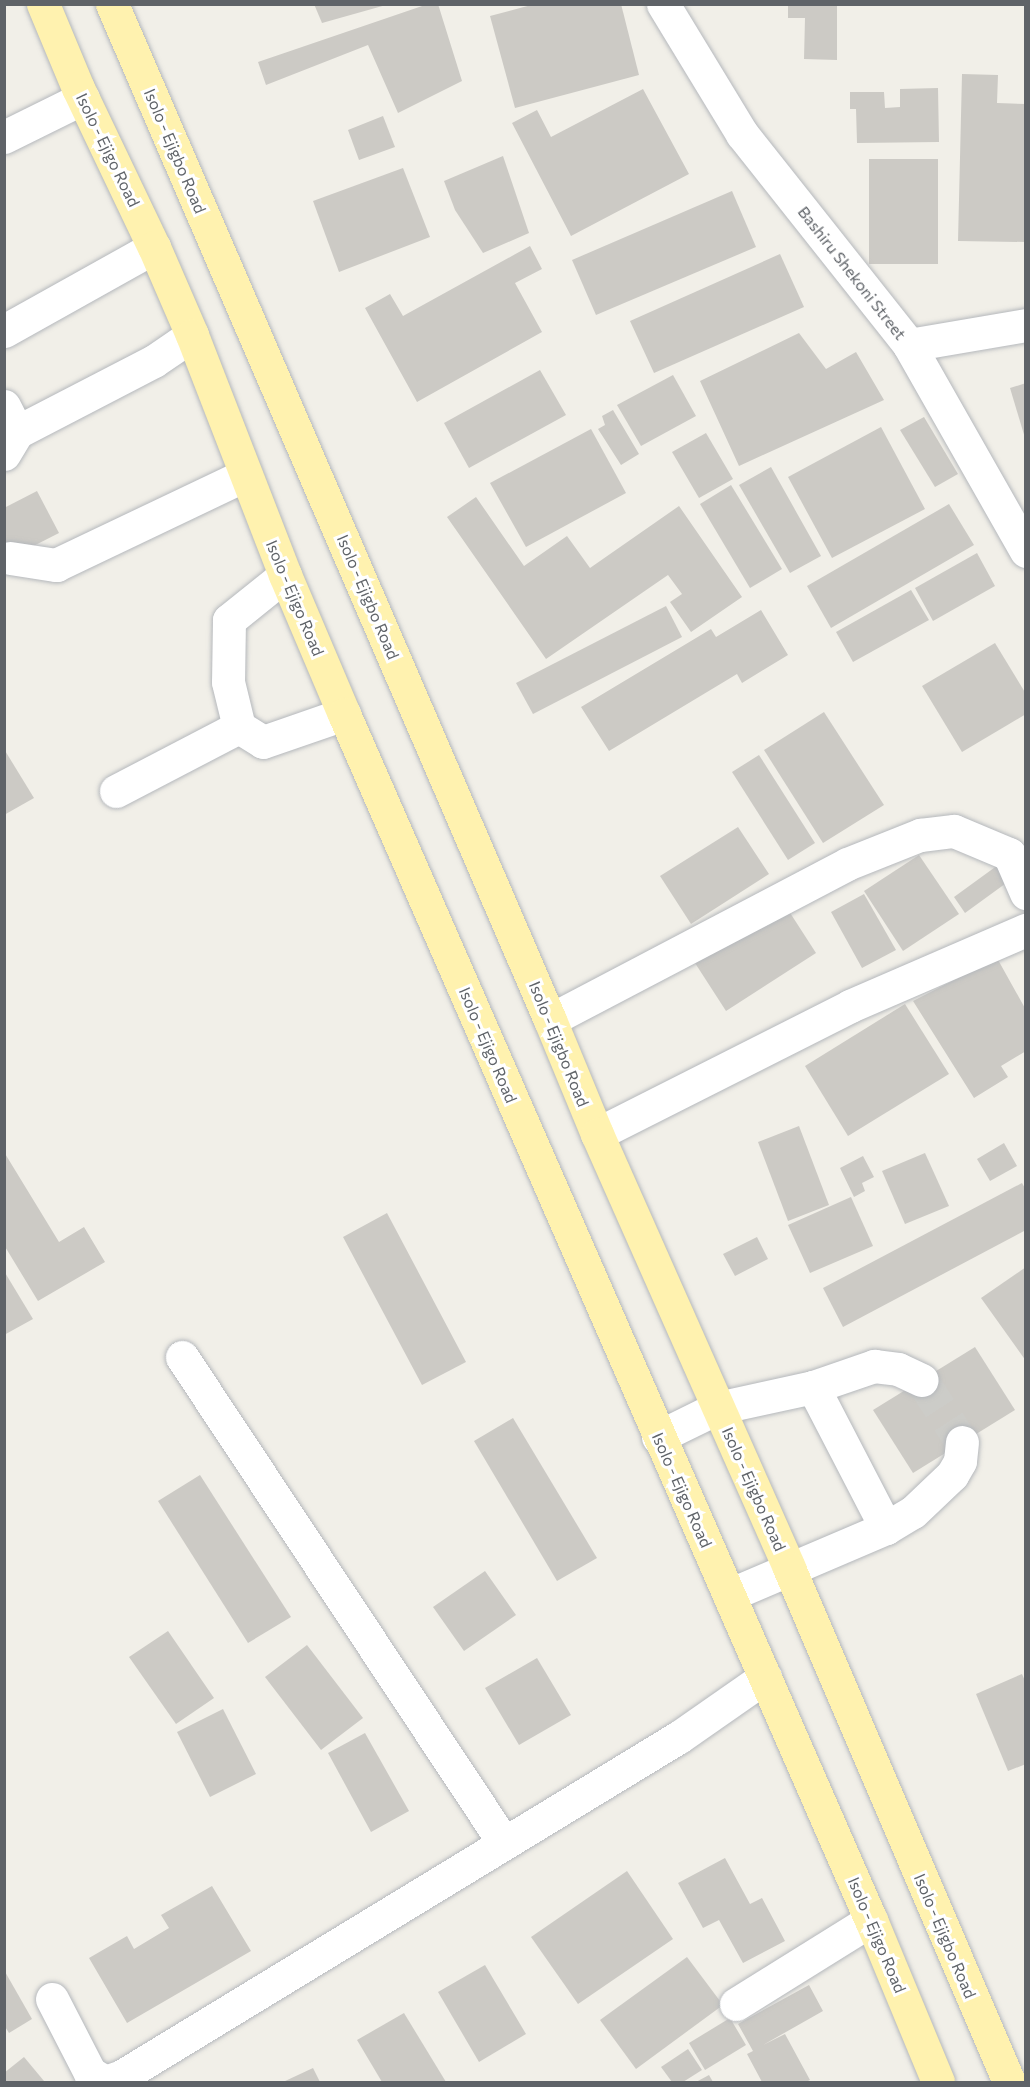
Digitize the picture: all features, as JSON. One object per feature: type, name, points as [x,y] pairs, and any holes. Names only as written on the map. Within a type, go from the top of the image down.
[{"type":"main road","name":"Isolo - Ejigo Road","points":[[43,4],[83,98],[154,247],[192,335],[244,475],[344,714],[871,1920],[938,2082]]},
{"type":"main road","name":"Isolo - Ejigbo Road","points":[[112,4],[597,1134],[789,1568],[1009,2082]]},
{"type":"street","name":"Bashiru Shekoni Street","points":[[663,4],[742,134],[909,345],[1026,551]]},
{"type":"street","points":[[4,137],[83,98]]},
{"type":"street","points":[[4,330],[154,247]]},
{"type":"street","points":[[909,345],[1026,325]]},
{"type":"street","points":[[9,431],[154,361],[192,335]]},
{"type":"street","points":[[10,558],[56,565],[244,475]]},
{"type":"street","points":[[285,575],[229,620],[228,682],[239,728],[263,742],[344,714]]},
{"type":"street","points":[[117,791],[239,728]]},
{"type":"street","points":[[550,1020],[847,864],[920,835],[954,831],[1009,854],[1026,893]]},
{"type":"street","points":[[597,1134],[850,1006],[1026,930]]},
{"type":"street","points":[[182,1357],[504,1843]]},
{"type":"street","points":[[658,1437],[717,1408],[813,1387],[874,1366],[898,1369],[922,1380]]},
{"type":"street","points":[[813,1387],[886,1528]]},
{"type":"street","points":[[729,1595],[886,1528],[913,1512],[952,1475],[960,1461],[962,1442]]},
{"type":"street","points":[[52,1999],[90,2073],[105,2082],[122,2076],[679,1737],[765,1677]]},
{"type":"street","points":[[736,2004],[871,1920]]},
{"type":"building","points":[[314,4],[386,4],[386,5],[322,23]]},
{"type":"building","points":[[428,4],[438,4],[462,81],[398,113],[368,45],[266,85],[258,62]]},
{"type":"building","points":[[535,4],[621,4],[639,75],[515,108],[490,16]]},
{"type":"building","points":[[788,4],[837,4],[837,60],[804,59],[805,18],[788,18]]},
{"type":"building","points":[[962,74],[998,75],[997,103],[1026,104],[1026,242],[958,241]]},
{"type":"building","points":[[938,88],[939,142],[857,143],[856,109],[850,109],[850,92],[884,92],[885,108],[900,107],[900,89]]},
{"type":"building","points":[[643,89],[689,174],[571,236],[512,123],[537,110],[551,137]]},
{"type":"building","points":[[383,116],[395,147],[359,160],[348,130]]},
{"type":"building","points":[[503,156],[529,233],[483,253],[455,210],[444,181]]},
{"type":"building","points":[[869,159],[938,159],[938,264],[869,264]]},
{"type":"building","points":[[403,168],[430,237],[339,272],[313,201]]},
{"type":"building","points":[[732,191],[756,247],[596,315],[572,260]]},
{"type":"building","points":[[530,246],[542,269],[515,283],[542,332],[417,402],[365,308],[390,294],[403,316]]},
{"type":"building","points":[[780,254],[804,307],[654,373],[630,321]]},
{"type":"building","points":[[799,333],[826,369],[856,352],[884,400],[739,466],[700,381]]},
{"type":"building","points":[[540,370],[566,415],[469,468],[444,423]]},
{"type":"building","points":[[673,375],[696,416],[641,446],[617,405]]},
{"type":"building","points":[[1026,383],[1026,438],[1025,438],[1010,388]]},
{"type":"building","points":[[613,410],[639,454],[621,465],[598,429],[605,425],[602,416]]},
{"type":"building","points":[[924,417],[958,474],[935,487],[900,430]]},
{"type":"building","points":[[881,427],[925,509],[832,558],[788,477]]},
{"type":"building","points":[[591,429],[626,493],[526,547],[490,483]]},
{"type":"building","points":[[706,433],[733,479],[699,498],[672,452]]},
{"type":"building","points":[[771,467],[821,556],[790,573],[739,485]]},
{"type":"building","points":[[731,485],[782,569],[750,588],[700,504]]},
{"type":"building","points":[[37,491],[59,533],[4,561],[4,508]]},
{"type":"building","points":[[476,497],[524,566],[567,536],[590,568],[679,506],[742,597],[691,632],[670,602],[682,594],[668,575],[546,659],[447,517]]},
{"type":"building","points":[[949,504],[974,545],[831,628],[807,586]]},
{"type":"building","points":[[977,553],[995,586],[933,621],[915,588]]},
{"type":"building","points":[[911,590],[929,620],[853,662],[836,632]]},
{"type":"building","points":[[666,606],[682,637],[533,714],[516,683]]},
{"type":"building","points":[[761,610],[788,655],[742,683],[737,674],[609,751],[581,707],[711,629],[716,637]]},
{"type":"building","points":[[995,643],[1026,694],[1026,714],[962,752],[922,686]]},
{"type":"building","points":[[824,712],[884,805],[823,843],[764,750]]},
{"type":"building","points":[[4,749],[34,798],[4,815]]},
{"type":"building","points":[[759,755],[815,843],[788,860],[732,772]]},
{"type":"building","points":[[738,827],[769,874],[691,924],[660,876]]},
{"type":"building","points":[[919,855],[959,914],[903,951],[864,891]]},
{"type":"building","points":[[998,865],[1009,881],[965,913],[954,897]]},
{"type":"building","points":[[864,894],[896,950],[862,968],[831,912]]},
{"type":"building","points":[[785,905],[816,953],[726,1011],[695,963]]},
{"type":"building","points":[[997,958],[1026,1010],[1026,1051],[1001,1066],[1008,1077],[974,1098],[913,1001]]},
{"type":"building","points":[[905,1004],[949,1074],[848,1136],[805,1066]]},
{"type":"building","points":[[799,1126],[829,1205],[788,1221],[758,1142]]},
{"type":"building","points":[[1004,1143],[1017,1166],[990,1181],[977,1159]]},
{"type":"building","points":[[4,1152],[59,1242],[84,1227],[105,1262],[38,1301],[4,1245]]},
{"type":"building","points":[[925,1153],[949,1206],[905,1224],[882,1171]]},
{"type":"building","points":[[863,1156],[874,1177],[862,1183],[865,1191],[854,1197],[840,1168]]},
{"type":"building","points":[[1022,1183],[1026,1190],[1026,1230],[843,1327],[823,1288]]},
{"type":"building","points":[[851,1197],[873,1246],[810,1273],[788,1225]]},
{"type":"building","points":[[387,1213],[466,1362],[422,1385],[343,1237]]},
{"type":"building","points":[[757,1237],[768,1259],[735,1276],[723,1254]]},
{"type":"building","points":[[1026,1267],[1026,1361],[981,1298]]},
{"type":"building","points":[[4,1271],[33,1319],[4,1335]]},
{"type":"building","points":[[975,1347],[1015,1410],[913,1473],[873,1410]]},
{"type":"building","points":[[513,1418],[597,1558],[557,1581],[474,1441]]},
{"type":"building","points":[[200,1475],[291,1617],[248,1643],[158,1501]]},
{"type":"building","points":[[485,1571],[516,1615],[464,1651],[433,1607]]},
{"type":"building","points":[[168,1631],[214,1698],[176,1724],[129,1657]]},
{"type":"building","points":[[307,1645],[363,1718],[321,1750],[265,1677]]},
{"type":"building","points":[[537,1658],[571,1715],[519,1745],[485,1688]]},
{"type":"building","points":[[1022,1674],[1026,1683],[1026,1764],[1008,1771],[976,1694]]},
{"type":"building","points":[[223,1709],[256,1774],[210,1797],[177,1732]]},
{"type":"building","points":[[365,1733],[409,1811],[371,1832],[328,1753]]},
{"type":"building","points":[[725,1858],[750,1904],[762,1898],[785,1941],[743,1963],[719,1920],[703,1928],[678,1883]]},
{"type":"building","points":[[627,1871],[673,1939],[578,2004],[531,1937]]},
{"type":"building","points":[[212,1886],[251,1951],[127,2023],[89,1958],[127,1936],[134,1949],[169,1928],[161,1915]]},
{"type":"building","points":[[687,1957],[723,2005],[636,2069],[600,2020]]},
{"type":"building","points":[[485,1965],[526,2034],[479,2062],[438,1992]]},
{"type":"building","points":[[4,1970],[32,2019],[9,2033],[4,2025]]},
{"type":"building","points":[[809,1985],[823,2011],[763,2045],[785,2034],[810,2080],[806,2082],[762,2082],[747,2054],[753,2051],[738,2024]]},
{"type":"building","points":[[404,2013],[446,2082],[382,2082],[357,2040]]},
{"type":"building","points":[[730,2018],[746,2045],[705,2070],[689,2043]]},
{"type":"building","points":[[688,2049],[702,2070],[683,2082],[672,2082],[661,2067]]},
{"type":"building","points":[[24,2057],[44,2081],[4,2082],[4,2073]]},
{"type":"building","points":[[313,2068],[320,2082],[283,2082]]},
{"type":"building","points":[[709,2075],[713,2082],[696,2082]]},
{"type":"tunnel","points":[[922,1380],[962,1442]]}]
